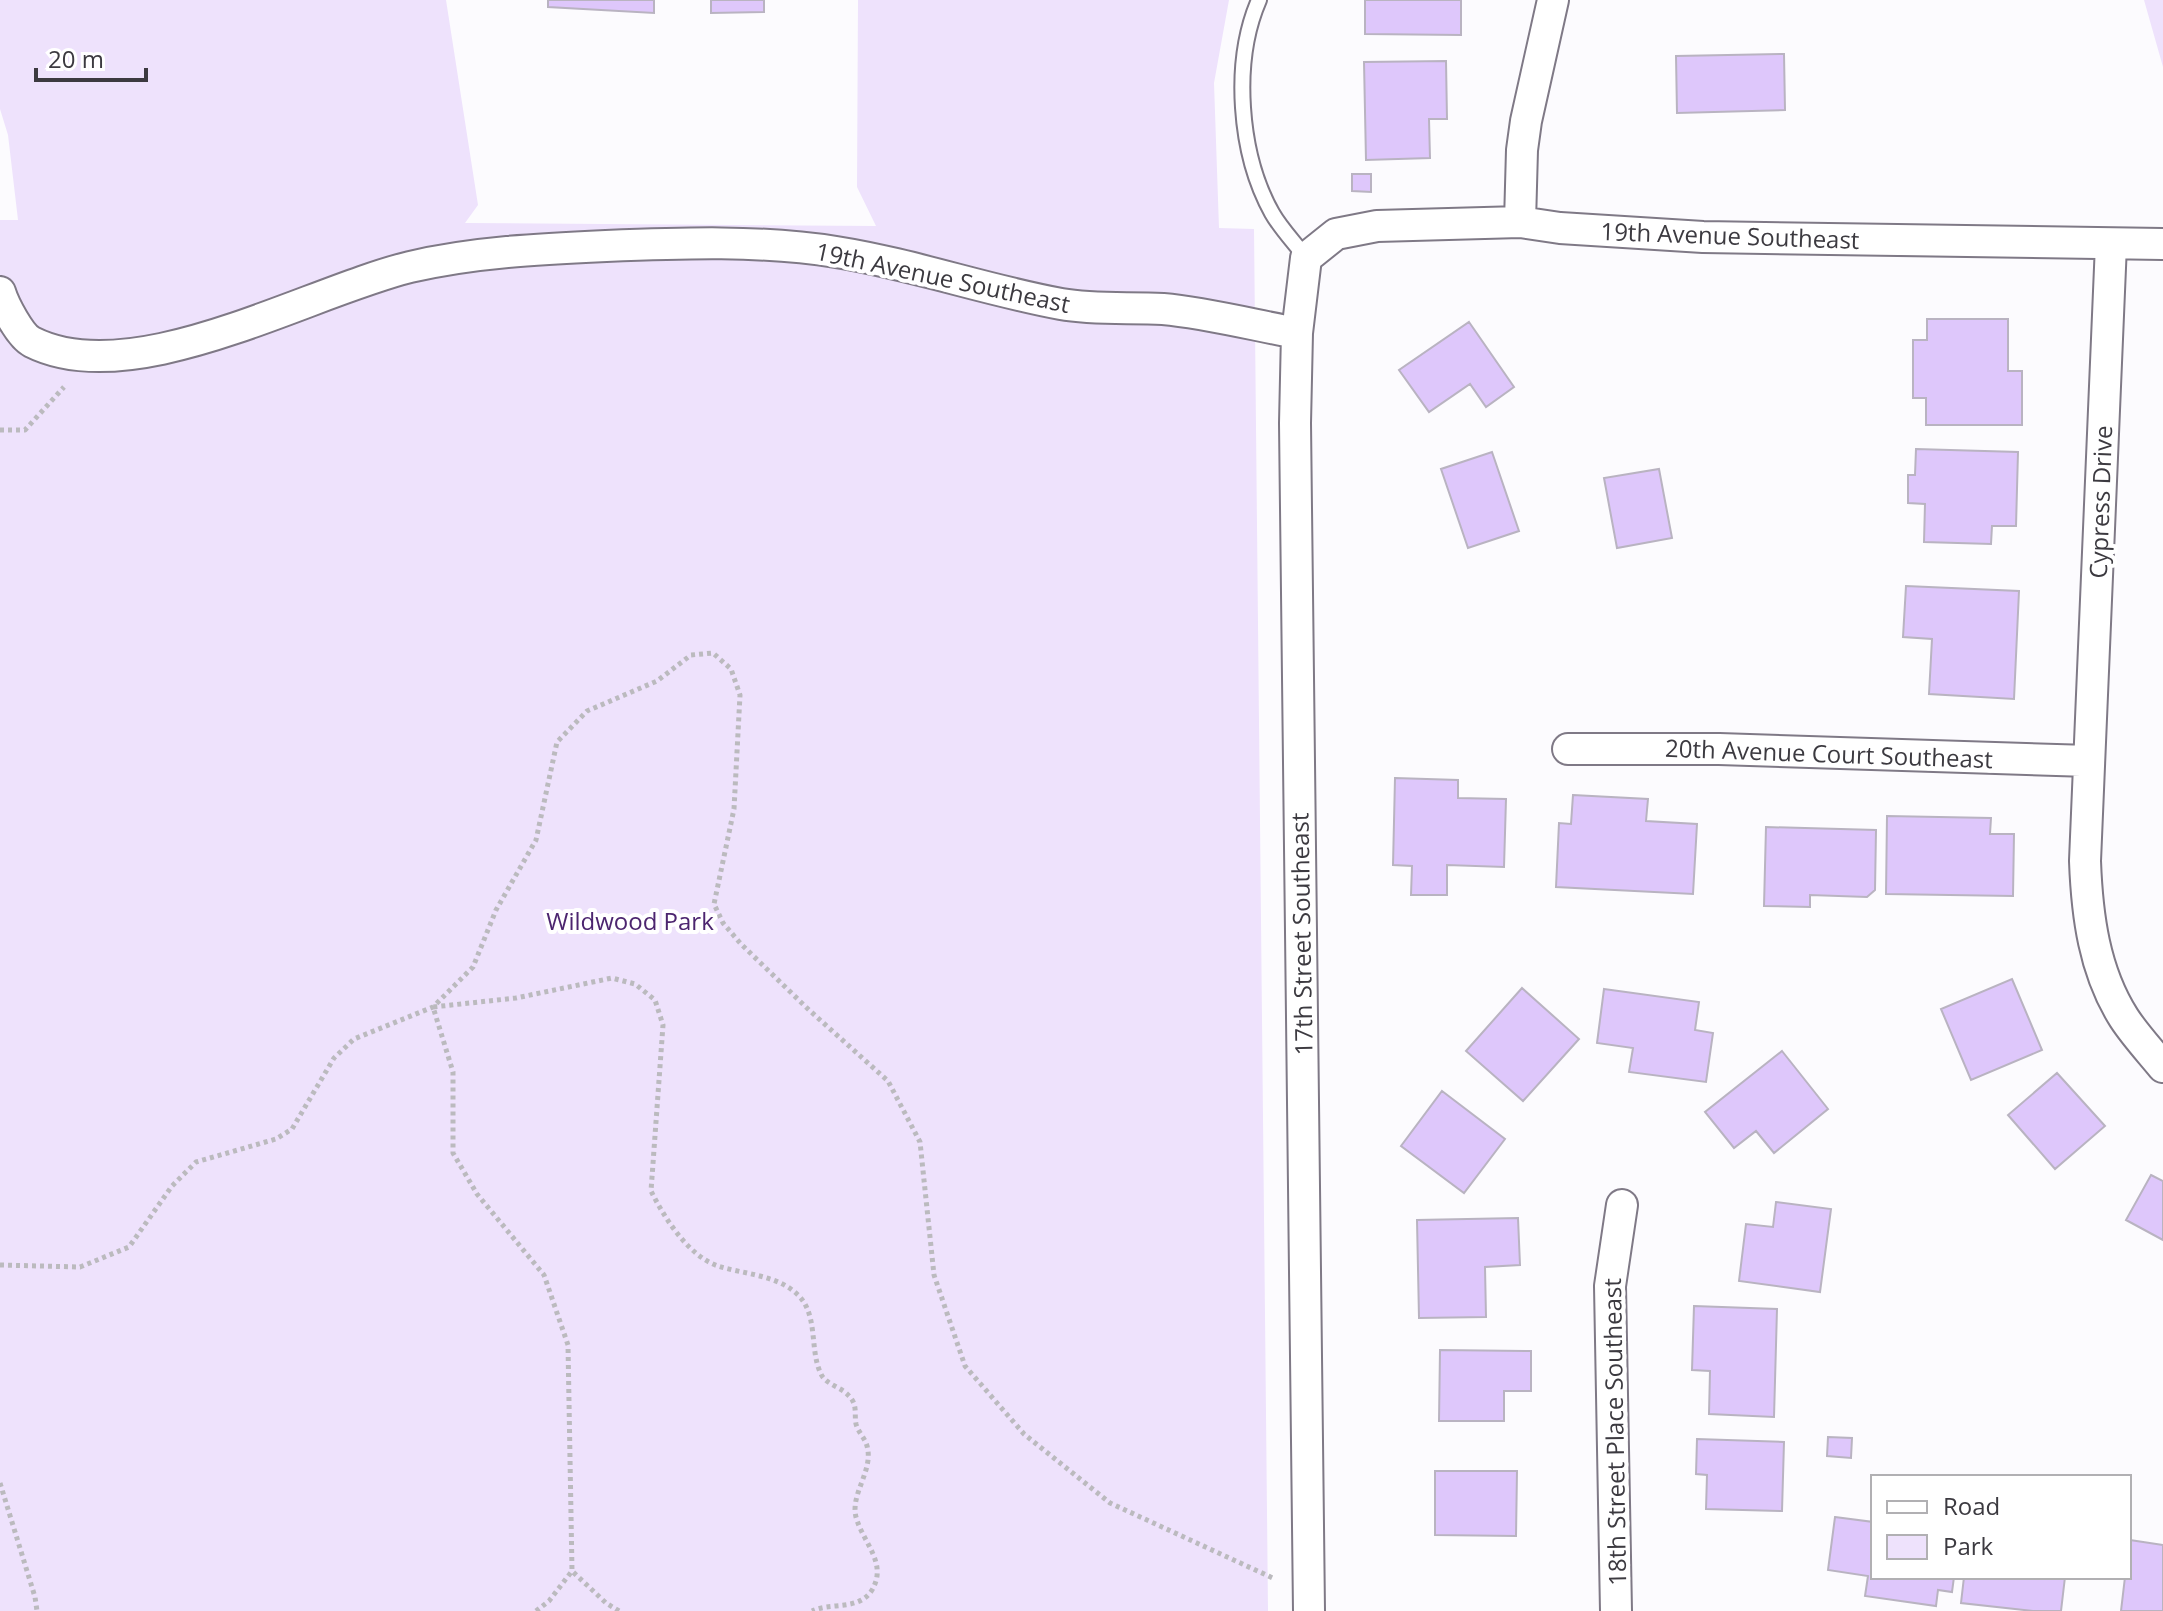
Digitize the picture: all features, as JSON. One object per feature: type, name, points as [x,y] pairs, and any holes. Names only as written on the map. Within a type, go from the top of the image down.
[{"type":"street","points":[[1520,222],[1526,121],[1553,0]]},
{"type":"street","name":"19th Avenue Southeast","points":[[1306,258],[1336,234],[1377,226],[1520,222],[1560,228],[1703,237],[2163,244]]},
{"type":"street","name":"19th Avenue Southeast","points":[[0,292],[4,306],[29,341],[78,357],[130,354],[208,338],[410,267],[517,250],[680,243],[836,252],[1066,305],[1167,310],[1297,333]]},
{"type":"street","name":"Cypress Drive","points":[[2111,244],[2085,861],[2091,934],[2101,970],[2123,1017],[2163,1067]]},
{"type":"street","name":"17th Street Southeast","points":[[1306,258],[1297,333],[1295,423],[1309,1602]]},
{"type":"street","name":"20th Avenue Court Southeast","points":[[1568,749],[1719,749],[2089,761]]},
{"type":"street","name":"18th Street Place Southeast","points":[[1616,1611],[1610,1286],[1622,1205]]},
{"type":"lane","points":[[1259,0],[1249,26],[1242,76],[1247,136],[1255,169],[1272,212],[1306,258]]},
{"type":"path","points":[[0,430],[25,430],[62,390],[78,357]]},
{"type":"path","points":[[433,1007],[473,967],[496,910],[536,840],[557,742],[587,711],[657,681],[691,655],[713,653],[731,669],[740,695],[734,809],[714,904],[723,923],[741,944],[888,1081],[920,1142],[934,1275],[965,1366],[1024,1434],[1110,1503],[1309,1602]]},
{"type":"path","points":[[0,1265],[80,1267],[129,1247],[172,1186],[196,1162],[276,1139],[292,1129],[334,1058],[354,1039],[433,1007],[516,998],[612,978],[635,984],[655,1000],[663,1025],[651,1191],[662,1214],[684,1242],[714,1265],[778,1283],[798,1295],[811,1317],[816,1361],[822,1377],[849,1396],[856,1407],[856,1424],[867,1447],[868,1460],[856,1502],[856,1516],[873,1552],[878,1574],[871,1593],[856,1604],[812,1611]]},
{"type":"path","points":[[433,1007],[453,1072],[453,1153],[477,1194],[544,1275],[568,1345],[572,1571],[549,1601],[536,1611]]},
{"type":"path","points":[[0,1483],[37,1611]]},
{"type":"path","points":[[572,1571],[619,1611]]},
{"type":"green space","name":"Wildwood Park","points":[[0,0],[446,0],[478,205],[465,223],[876,226],[857,187],[858,0],[1229,0],[1214,83],[1219,228],[1254,229],[1268,1611],[0,1611],[0,220],[18,220],[8,135],[0,109]]},
{"type":"green space","points":[[2144,0],[2163,0],[2163,67]]},
{"type":"building","points":[[548,0],[654,0],[654,13],[548,7]]},
{"type":"building","points":[[711,0],[764,0],[764,12],[711,13]]},
{"type":"building","points":[[1365,0],[1461,0],[1461,35],[1365,34]]},
{"type":"building","points":[[1784,54],[1785,110],[1677,113],[1676,56]]},
{"type":"building","points":[[1446,61],[1447,119],[1429,119],[1430,158],[1366,160],[1364,62]]},
{"type":"building","points":[[1352,174],[1371,174],[1371,192],[1352,191]]},
{"type":"building","points":[[1927,319],[2008,319],[2008,371],[2022,371],[2022,425],[1926,425],[1926,398],[1913,398],[1913,340],[1927,340]]},
{"type":"building","points":[[1469,322],[1514,387],[1486,407],[1470,384],[1429,412],[1399,370]]},
{"type":"building","points":[[1916,449],[2018,452],[2016,526],[1992,526],[1991,544],[1924,542],[1925,504],[1908,503],[1908,475],[1915,475]]},
{"type":"building","points":[[1492,452],[1519,531],[1468,548],[1441,469]]},
{"type":"building","points":[[1659,469],[1672,538],[1617,548],[1604,478]]},
{"type":"building","points":[[1906,586],[2019,591],[2014,699],[1929,694],[1932,639],[1903,637]]},
{"type":"building","points":[[1395,778],[1458,780],[1458,798],[1506,799],[1504,867],[1447,865],[1447,895],[1411,895],[1412,866],[1393,865]]},
{"type":"building","points":[[1573,795],[1648,799],[1646,821],[1697,824],[1693,894],[1556,887],[1559,823],[1571,824]]},
{"type":"building","points":[[1887,816],[1991,818],[1990,834],[2014,834],[2013,896],[1886,894]]},
{"type":"building","points":[[1766,827],[1876,830],[1875,890],[1867,897],[1810,895],[1810,907],[1764,906]]},
{"type":"building","points":[[2012,979],[2042,1050],[1971,1080],[1941,1009]]},
{"type":"building","points":[[1522,988],[1579,1039],[1523,1101],[1466,1051]]},
{"type":"building","points":[[1604,989],[1699,1002],[1695,1030],[1713,1033],[1706,1082],[1629,1072],[1633,1048],[1597,1043]]},
{"type":"building","points":[[1782,1051],[1828,1109],[1774,1153],[1756,1131],[1734,1148],[1705,1112]]},
{"type":"building","points":[[2057,1073],[2105,1126],[2055,1169],[2008,1115]]},
{"type":"building","points":[[1442,1091],[1505,1139],[1464,1193],[1401,1146]]},
{"type":"building","points":[[2151,1175],[2163,1181],[2163,1240],[2126,1220]]},
{"type":"building","points":[[1776,1202],[1831,1209],[1820,1292],[1739,1281],[1746,1224],[1773,1227]]},
{"type":"building","points":[[1518,1218],[1520,1265],[1485,1267],[1486,1317],[1419,1318],[1417,1220]]},
{"type":"building","points":[[1694,1306],[1777,1309],[1774,1417],[1709,1414],[1710,1371],[1692,1370]]},
{"type":"building","points":[[1440,1350],[1531,1351],[1531,1391],[1504,1391],[1504,1421],[1439,1421]]},
{"type":"building","points":[[1828,1437],[1852,1438],[1851,1458],[1827,1456]]},
{"type":"building","points":[[1697,1439],[1784,1442],[1782,1511],[1706,1509],[1707,1475],[1696,1474]]},
{"type":"building","points":[[1435,1471],[1517,1471],[1516,1536],[1435,1535]]},
{"type":"building","points":[[1835,1517],[1871,1522],[1871,1579],[1954,1579],[1952,1592],[1938,1590],[1936,1606],[1865,1596],[1868,1576],[1828,1570]]},
{"type":"building","points":[[2131,1540],[2163,1545],[2163,1611],[2121,1611],[2125,1579],[2131,1579]]},
{"type":"building","points":[[1964,1579],[2065,1579],[2061,1611],[1961,1603]]}]
